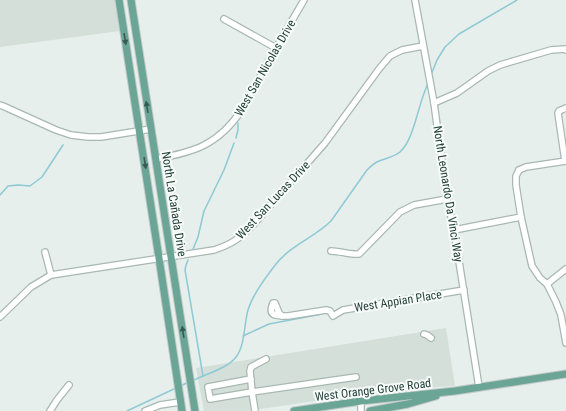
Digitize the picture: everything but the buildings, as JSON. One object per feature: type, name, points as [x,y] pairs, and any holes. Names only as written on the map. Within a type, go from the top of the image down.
[{"type":"main road","name":"North La Cañada Drive","points":[[119,0],[182,411]]},
{"type":"main road","name":"North La Cañada Drive","points":[[131,0],[196,411]]},
{"type":"main road","name":"West Orange Grove Road","points":[[294,411],[361,401],[455,391],[566,374]]},
{"type":"main road","name":"West Orange Grove Road","points":[[370,411],[408,404],[455,391]]},
{"type":"street","name":"West San Nicolas Drive","points":[[156,158],[176,155],[199,148],[219,136],[235,120],[304,0]]},
{"type":"street","name":"North Leonardo Da Vinci Way","points":[[415,0],[434,103],[447,199],[454,230],[479,387]]},
{"type":"street","points":[[224,19],[276,48]]},
{"type":"street","name":"West San Lucas Drive","points":[[0,317],[31,287],[50,275],[214,250],[233,243],[242,236],[325,143],[390,56],[402,50],[423,46]]},
{"type":"street","points":[[434,103],[457,93],[488,71],[500,65],[551,50],[566,50]]},
{"type":"street","points":[[0,106],[6,107],[56,130],[71,135],[101,137],[151,129]]},
{"type":"street","points":[[566,108],[558,113],[566,161],[517,169],[516,178],[521,217],[532,266],[540,278],[547,284],[556,302],[561,315],[566,343]]},
{"type":"street","points":[[331,250],[359,254],[400,212],[414,205],[447,199]]},
{"type":"street","points":[[454,230],[521,217]]},
{"type":"street","points":[[44,252],[50,275]]},
{"type":"street","points":[[547,284],[566,269]]},
{"type":"street","name":"West Appian Place","points":[[282,316],[326,310],[330,311],[333,316],[343,310],[464,290]]},
{"type":"street","points":[[424,334],[430,336],[431,338]]},
{"type":"street","points":[[255,411],[250,371],[251,367],[266,359]]},
{"type":"street","points":[[251,379],[208,387],[210,398],[356,377]]},
{"type":"street","points":[[50,411],[69,385]]},
{"type":"street","points":[[360,411],[361,401]]},
{"type":"street","points":[[145,411],[160,405],[180,402]]},
{"type":"shaded area","points":[[0,0],[115,0],[120,31],[0,47]]},
{"type":"shaded area","points":[[446,328],[455,386],[396,389],[247,411],[204,411],[196,368]]},
{"type":"waterway","points":[[431,75],[437,60],[445,47],[459,34],[517,0]]},
{"type":"waterway","points":[[194,380],[222,368],[236,357],[241,347],[250,304],[260,286],[282,257],[325,227],[331,221],[371,166],[395,155],[404,148],[412,131],[428,83]]},
{"type":"waterway","points":[[236,138],[238,123]]},
{"type":"waterway","points":[[193,249],[198,237],[204,211],[224,170],[234,143]]},
{"type":"waterway","points":[[0,195],[8,186],[30,186],[42,177],[63,145]]},
{"type":"waterway","points":[[188,260],[185,270],[203,376]]},
{"type":"waterway","points":[[243,336],[269,324],[322,314]]},
{"type":"waterway","points":[[181,386],[188,382]]},
{"type":"waterway","points":[[127,411],[176,388]]}]
